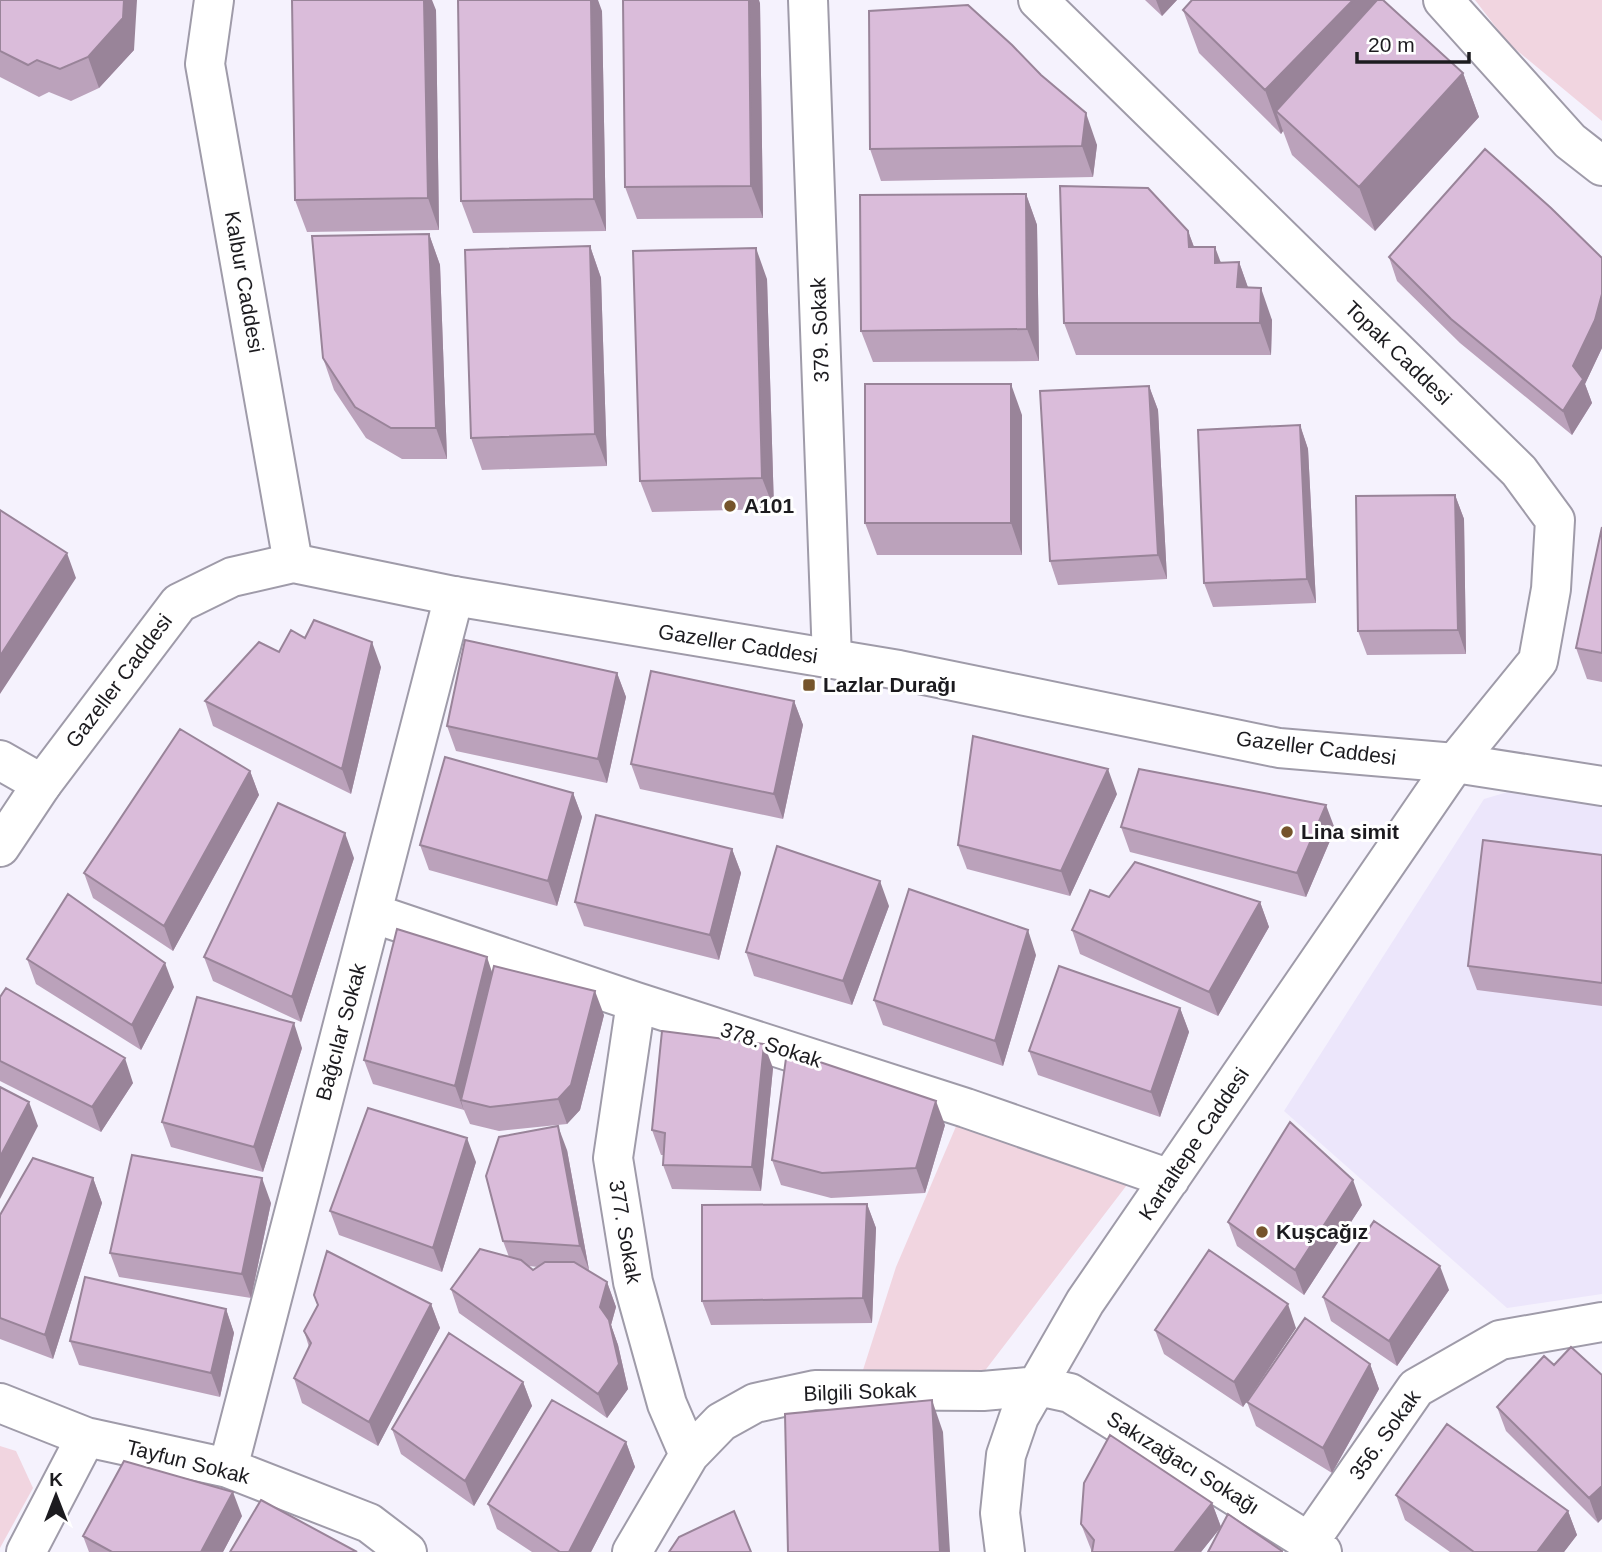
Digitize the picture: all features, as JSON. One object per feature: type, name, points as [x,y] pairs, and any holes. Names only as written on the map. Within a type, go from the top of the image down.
[{"type":"street","name":"Kalbur Caddesi","points":[[214,0],[205,64],[293,563]]},
{"type":"street","name":"379. Sokak","points":[[808,0],[832,659]]},
{"type":"street","name":"Topak Caddesi","points":[[1038,0],[1519,471],[1555,520],[1551,589],[1538,661],[1455,763]]},
{"type":"street","points":[[1443,0],[1570,141],[1602,166]]},
{"type":"street","name":"Gazeller Caddesi","points":[[0,847],[41,784],[179,603],[232,577],[293,563],[454,596],[899,670],[1279,748],[1455,763],[1602,786]]},
{"type":"street","name":"Bağcılar Sokak","points":[[228,1468],[454,596]]},
{"type":"street","points":[[0,760],[41,784]]},
{"type":"street","name":"Kartaltepe Caddesi","points":[[1005,1552],[1000,1513],[1006,1455],[1019,1418],[1085,1302],[1455,763]]},
{"type":"street","name":"378. Sokak","points":[[372,913],[636,1002],[966,1108],[1170,1179]]},
{"type":"street","name":"377. Sokak","points":[[636,1002],[613,1158],[633,1282],[667,1404],[689,1455]]},
{"type":"street","name":"356. Sokak","points":[[1316,1547],[1416,1388],[1500,1340],[1602,1321]]},
{"type":"street","name":"Bilgili Sokak","points":[[632,1552],[689,1455],[721,1422],[755,1403],[815,1390],[983,1391],[1038,1386]]},
{"type":"street","name":"Sakızağacı Sokağı","points":[[1038,1386],[1070,1393],[1316,1547]]},
{"type":"street","name":"Tayfun Sokak","points":[[0,1403],[86,1437],[228,1468],[369,1523],[407,1552]]},
{"type":"street","points":[[26,1552],[86,1437]]},
{"type":"shaded area","points":[[1475,0],[1602,0],[1602,121],[1508,43]]},
{"type":"shaded area","points":[[1511,791],[1602,807],[1602,1294],[1507,1308],[1284,1111],[1484,799]]},
{"type":"shaded area","points":[[960,1117],[1133,1177],[977,1381],[863,1370],[896,1267]]},
{"type":"shaded area","points":[[0,1446],[16,1451],[33,1488],[0,1548]]},
{"type":"building","points":[[0,0],[124,0],[123,18],[88,57],[60,69],[37,60],[28,65],[0,51]]},
{"type":"building","points":[[292,0],[424,0],[428,198],[295,200]]},
{"type":"building","points":[[458,0],[591,0],[594,199],[461,201]]},
{"type":"building","points":[[623,0],[749,0],[751,186],[625,187]]},
{"type":"building","points":[[1192,0],[1353,0],[1265,90],[1183,10]]},
{"type":"building","points":[[1377,0],[1383,0],[1463,73],[1359,187],[1276,111]]},
{"type":"building","points":[[968,5],[1041,75],[1086,113],[1082,146],[870,149],[869,11]]},
{"type":"building","points":[[1485,149],[1602,258],[1602,294],[1595,320],[1573,366],[1583,379],[1563,411],[1451,319],[1389,257]]},
{"type":"building","points":[[1060,186],[1148,188],[1188,231],[1189,247],[1215,247],[1215,263],[1239,262],[1237,287],[1261,288],[1260,323],[1064,323]]},
{"type":"building","points":[[1026,194],[1027,329],[861,331],[860,195]]},
{"type":"building","points":[[429,234],[436,428],[391,428],[355,407],[323,358],[312,236]]},
{"type":"building","points":[[590,246],[595,434],[471,438],[465,250]]},
{"type":"building","points":[[756,248],[762,478],[640,481],[633,251]]},
{"type":"building","points":[[865,384],[1011,384],[1011,523],[865,523]]},
{"type":"building","points":[[1149,386],[1158,555],[1050,561],[1040,391]]},
{"type":"building","points":[[1300,425],[1307,579],[1204,583],[1198,430]]},
{"type":"building","points":[[1455,495],[1458,630],[1358,631],[1356,496]]},
{"type":"building","points":[[0,510],[67,553],[0,656]]},
{"type":"building","points":[[1602,527],[1602,653],[1576,648]]},
{"type":"building","points":[[314,620],[372,642],[342,769],[205,701],[259,642],[279,652],[291,630],[305,638]]},
{"type":"building","points":[[465,640],[617,673],[598,759],[447,726]]},
{"type":"building","points":[[651,671],[794,701],[774,794],[631,764]]},
{"type":"building","points":[[180,729],[250,771],[164,926],[84,873]]},
{"type":"building","points":[[973,736],[1108,769],[1061,871],[958,845]]},
{"type":"building","points":[[445,757],[573,793],[548,881],[420,845]]},
{"type":"building","points":[[1139,769],[1326,805],[1297,873],[1121,827]]},
{"type":"building","points":[[278,803],[345,833],[292,997],[204,957]]},
{"type":"building","points":[[596,815],[732,849],[710,935],[575,902]]},
{"type":"building","points":[[1483,840],[1602,855],[1602,983],[1468,966]]},
{"type":"building","points":[[777,846],[880,881],[843,981],[746,952]]},
{"type":"building","points":[[1135,862],[1260,902],[1209,992],[1072,930],[1090,890],[1109,897]]},
{"type":"building","points":[[909,889],[1028,930],[995,1041],[874,1000]]},
{"type":"building","points":[[68,894],[165,963],[132,1025],[27,959]]},
{"type":"building","points":[[397,929],[487,957],[455,1086],[364,1060]]},
{"type":"building","points":[[494,966],[595,991],[571,1085],[558,1099],[490,1107],[461,1100]]},
{"type":"building","points":[[1059,966],[1180,1008],[1151,1092],[1029,1051]]},
{"type":"building","points":[[6,988],[125,1058],[92,1107],[0,1061],[0,997]]},
{"type":"building","points":[[197,997],[294,1023],[254,1147],[162,1122]]},
{"type":"building","points":[[662,1031],[764,1044],[752,1167],[663,1165],[665,1133],[652,1130]]},
{"type":"building","points":[[787,1051],[936,1101],[916,1168],[822,1173],[772,1160]]},
{"type":"building","points":[[0,1087],[29,1102],[0,1157]]},
{"type":"building","points":[[368,1108],[467,1138],[433,1248],[330,1211]]},
{"type":"building","points":[[1290,1122],[1353,1180],[1295,1270],[1228,1222]]},
{"type":"building","points":[[558,1126],[580,1246],[503,1241],[486,1176],[499,1137]]},
{"type":"building","points":[[132,1155],[262,1178],[242,1274],[110,1253]]},
{"type":"building","points":[[33,1158],[93,1178],[45,1335],[0,1318],[0,1215]]},
{"type":"building","points":[[867,1204],[863,1298],[702,1301],[702,1205]]},
{"type":"building","points":[[1374,1221],[1440,1266],[1389,1341],[1323,1297]]},
{"type":"building","points":[[480,1249],[521,1260],[533,1270],[545,1262],[574,1262],[607,1282],[600,1307],[609,1320],[619,1364],[598,1394],[451,1289]]},
{"type":"building","points":[[1209,1250],[1288,1304],[1234,1382],[1155,1330]]},
{"type":"building","points":[[327,1251],[431,1304],[369,1422],[294,1378],[311,1343],[304,1331],[318,1305],[314,1295]]},
{"type":"building","points":[[85,1277],[226,1309],[211,1373],[70,1341]]},
{"type":"building","points":[[1305,1318],[1370,1364],[1323,1448],[1247,1402]]},
{"type":"building","points":[[449,1333],[523,1382],[465,1481],[392,1429]]},
{"type":"building","points":[[1571,1347],[1602,1375],[1602,1486],[1589,1498],[1497,1407],[1544,1356],[1554,1365]]},
{"type":"building","points":[[552,1400],[626,1442],[569,1552],[560,1552],[488,1504]]},
{"type":"building","points":[[932,1400],[940,1552],[788,1552],[785,1414]]},
{"type":"building","points":[[1447,1424],[1568,1511],[1537,1552],[1474,1552],[1396,1495]]},
{"type":"building","points":[[1110,1435],[1212,1503],[1174,1552],[1092,1552],[1094,1540],[1081,1524],[1084,1483]]},
{"type":"building","points":[[124,1461],[233,1492],[201,1552],[112,1552],[83,1536]]},
{"type":"building","points":[[261,1500],[357,1552],[230,1552]]},
{"type":"building","points":[[734,1511],[751,1552],[669,1552],[679,1537]]},
{"type":"building","points":[[1228,1514],[1282,1551],[1282,1552],[1208,1552]]},
{"type":"place","name":"A101","points":[[730,506]]},
{"type":"place","name":"Lazlar Durağı","points":[[809,685]]},
{"type":"place","name":"Lina simit","points":[[1287,832]]},
{"type":"place","name":"Kuşcağız","points":[[1262,1232]]}]
